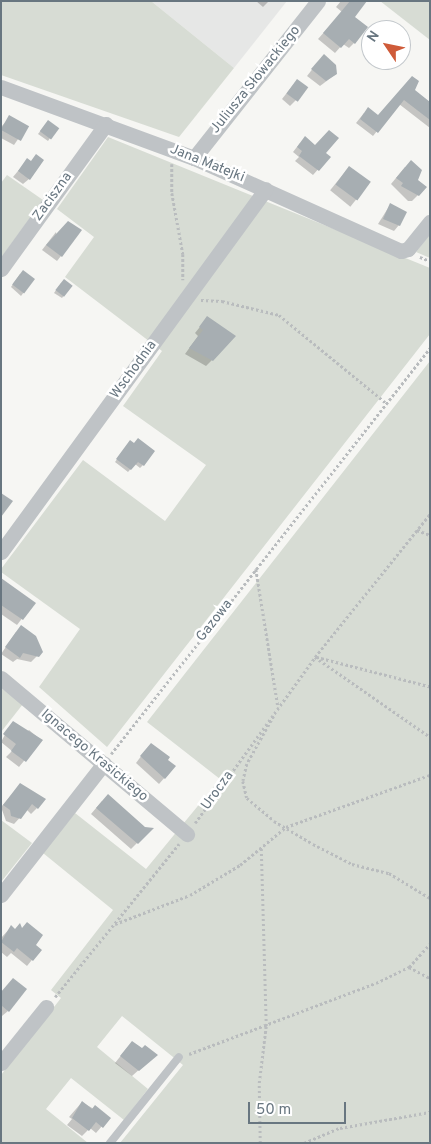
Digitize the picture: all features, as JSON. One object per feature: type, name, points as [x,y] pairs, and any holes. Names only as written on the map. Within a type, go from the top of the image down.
[{"type":"street","name":"Juliusza Słowackiego","points":[[194,158],[318,1]]},
{"type":"street","name":"Jana Matejki","points":[[2,88],[106,124],[194,158],[266,188],[396,249],[408,250],[430,222]]},
{"type":"street","name":"Zaciszna","points":[[1,269],[106,124]]},
{"type":"street","name":"Wschodnia","points":[[1,552],[266,188]]},
{"type":"street","name":"Ignacego Krasickiego","points":[[1,678],[186,834]]},
{"type":"street","points":[[1,895],[104,763]]},
{"type":"street","points":[[1,1063],[46,1007]]},
{"type":"lane","points":[[110,1143],[179,1057]]},
{"type":"path","points":[[172,150],[172,193],[180,229],[186,299],[222,302],[279,315],[386,404]]},
{"type":"path","name":"Gazowa","points":[[104,763],[430,348]]},
{"type":"path","name":"Urocza","points":[[46,1007],[186,834],[315,657],[430,514]]},
{"type":"path","points":[[417,530],[430,535]]},
{"type":"path","points":[[256,569],[279,708],[247,764],[243,781],[247,798],[286,827],[352,864],[389,873],[430,898]]},
{"type":"path","points":[[315,657],[430,687]]},
{"type":"path","points":[[315,657],[430,737]]},
{"type":"path","points":[[114,924],[190,895],[240,865],[286,827],[430,775]]},
{"type":"path","points":[[260,1143],[259,1084],[266,1026],[261,848]]},
{"type":"path","points":[[179,1057],[266,1026],[409,967],[430,944]]},
{"type":"path","points":[[409,967],[430,978]]},
{"type":"path","points":[[304,1143],[340,1128],[430,1112]]},
{"type":"shaded area","points":[[1,1],[151,1],[234,68],[179,137],[1,75]]},
{"type":"shaded area","points":[[151,1],[287,1],[234,68]]},
{"type":"shaded area","points":[[380,1],[430,1],[430,40],[411,25],[411,20],[404,20]]},
{"type":"shaded area","points":[[108,137],[430,268],[430,334],[107,747],[39,687],[80,629],[1,572],[1,569],[83,460],[165,521],[206,465],[123,406],[162,351],[65,277],[94,237],[57,209]]},
{"type":"shaded area","points":[[7,175],[43,200],[1,258],[1,183]]},
{"type":"shaded area","points":[[430,234],[430,258],[416,252]]},
{"type":"shaded area","points":[[430,361],[430,1143],[120,1143],[183,1065],[122,1016],[97,1047],[148,1089],[124,1120],[71,1078],[46,1109],[88,1143],[1,1143],[1,1075],[61,998],[51,990],[113,910],[43,853],[75,813],[146,869],[220,779],[147,722]]},
{"type":"shaded area","points":[[1,688],[23,704],[1,732]]},
{"type":"shaded area","points":[[1,820],[32,843],[1,882]]},
{"type":"building","points":[[350,1],[367,1],[355,17],[361,22],[361,36],[355,44],[349,39],[341,48],[323,33]]},
{"type":"building","points":[[324,54],[336,65],[337,74],[326,81],[311,69]]},
{"type":"building","points":[[412,76],[419,81],[415,90],[430,102],[430,120],[404,100],[378,133],[360,119],[368,107],[378,115]]},
{"type":"building","points":[[297,79],[308,87],[298,102],[286,94]]},
{"type":"building","points":[[9,115],[29,126],[21,141],[1,130]]},
{"type":"building","points":[[48,120],[59,128],[51,140],[40,131]]},
{"type":"building","points":[[329,130],[339,138],[326,153],[331,157],[319,171],[299,156],[302,151],[297,147],[305,136],[315,145]]},
{"type":"building","points":[[36,154],[44,160],[30,180],[18,171],[27,158],[31,161]]},
{"type":"building","points":[[411,160],[422,170],[418,180],[427,187],[419,196],[401,186],[403,183],[396,178]]},
{"type":"building","points":[[349,166],[371,182],[357,200],[335,185]]},
{"type":"building","points":[[390,203],[407,212],[400,226],[383,219]]},
{"type":"building","points":[[68,221],[82,230],[62,257],[46,245]]},
{"type":"building","points":[[23,270],[35,279],[24,293],[12,284]]},
{"type":"building","points":[[64,279],[73,286],[64,297],[55,290]]},
{"type":"building","points":[[207,316],[236,336],[213,361],[189,348],[203,330],[199,327]]},
{"type":"building","points":[[138,438],[155,451],[144,466],[138,462],[131,470],[116,459],[130,440],[134,443]]},
{"type":"building","points":[[1,493],[13,501],[1,517]]},
{"type":"building","points":[[1,578],[36,603],[23,620],[1,605]]},
{"type":"building","points":[[21,625],[36,636],[43,652],[39,657],[23,653],[20,658],[5,647]]},
{"type":"building","points":[[13,721],[43,740],[26,762],[11,751],[16,744],[3,734]]},
{"type":"building","points":[[151,743],[170,757],[168,760],[176,766],[165,779],[140,756]]},
{"type":"building","points":[[20,783],[46,799],[38,809],[32,804],[21,819],[11,816],[10,810],[3,805]]},
{"type":"building","points":[[108,794],[145,827],[154,828],[138,844],[96,808]]},
{"type":"building","points":[[27,922],[43,935],[36,945],[42,950],[33,961],[17,948],[14,952],[1,942],[11,925],[15,929],[20,923],[22,928]]},
{"type":"building","points":[[13,978],[27,989],[9,1012],[1,1005],[1,992]]},
{"type":"building","points":[[132,1041],[142,1048],[145,1045],[158,1055],[139,1071],[120,1056]]},
{"type":"building","points":[[82,1101],[92,1109],[95,1105],[111,1118],[103,1128],[96,1122],[89,1131],[72,1118]]}]
